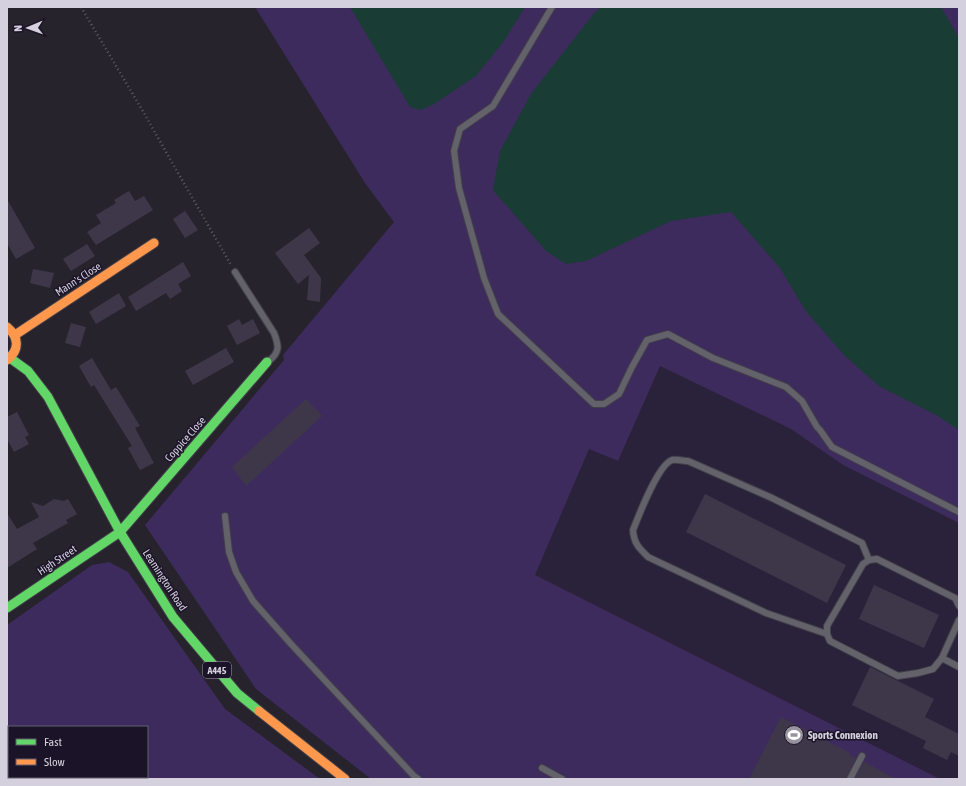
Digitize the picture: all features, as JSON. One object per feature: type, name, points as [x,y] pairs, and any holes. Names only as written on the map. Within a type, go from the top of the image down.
[{"type":"main road","name":"Mann's Close","points":[[15,335],[154,243]]},
{"type":"main road","points":[[7,327],[15,335]]},
{"type":"main road","name":"Leamington Road","points":[[15,335],[17,341],[16,347],[14,353],[9,359],[28,371],[48,397],[120,532],[173,617],[237,693],[345,779]]},
{"type":"main road","name":"Coppice Close","points":[[120,532],[267,362]]},
{"type":"main road","name":"High Street","points":[[7,608],[120,532]]},
{"type":"lane","points":[[552,7],[493,106],[460,129],[454,151],[461,196],[484,278],[498,314],[594,404],[604,404],[619,394],[647,340],[668,334],[713,358],[786,387],[802,401],[816,427],[820,430],[832,447],[959,512]]},
{"type":"lane","points":[[235,272],[274,333],[278,342],[278,349],[275,356],[267,362]]},
{"type":"lane","points":[[827,634],[766,613],[648,557],[638,547],[633,538],[633,530],[653,484],[666,465],[673,460],[688,461],[772,498],[862,543],[870,560]]},
{"type":"lane","points":[[225,516],[229,552],[236,572],[253,601],[291,644],[418,779]]},
{"type":"lane","points":[[959,606],[956,598],[878,559],[870,560],[864,564],[827,626],[827,634],[830,641],[898,676],[933,669],[942,658],[959,620]]},
{"type":"lane","points":[[942,658],[959,667]]},
{"type":"lane","points":[[850,779],[862,756]]},
{"type":"lane","points":[[542,768],[562,779]]},
{"type":"path","points":[[81,7],[144,113],[235,272]]},
{"type":"shaded area","points":[[255,7],[959,7],[959,523],[843,465],[791,429],[660,366],[618,461],[589,449],[535,575],[940,779],[371,779],[256,689],[145,525],[284,360],[283,355],[394,222],[365,183]]},
{"type":"shaded area","points":[[350,7],[525,7],[504,41],[476,76],[434,104],[421,110],[410,107]]},
{"type":"shaded area","points":[[602,7],[941,7],[959,38],[959,430],[938,416],[879,386],[844,355],[805,310],[780,268],[731,212],[671,221],[586,261],[566,264],[546,251],[493,190],[500,151],[531,94],[595,12]]},
{"type":"shaded area","points":[[660,365],[791,429],[843,465],[959,523],[959,779],[940,779],[534,575],[589,449],[618,461]]},
{"type":"shaded area","points":[[109,562],[128,572],[225,709],[320,779],[7,779],[7,625],[92,565]]},
{"type":"building","points":[[129,191],[135,201],[144,196],[153,210],[96,245],[87,232],[101,223],[96,215],[116,203],[114,200]]},
{"type":"building","points":[[7,199],[35,248],[16,259],[7,243]]},
{"type":"building","points":[[185,211],[198,230],[185,238],[173,219]]},
{"type":"building","points":[[309,228],[320,243],[304,255],[321,278],[320,302],[307,300],[309,275],[298,284],[275,253]]},
{"type":"building","points":[[87,244],[95,256],[71,271],[63,259]]},
{"type":"building","points":[[183,262],[191,276],[178,284],[182,291],[170,299],[166,293],[136,311],[128,297]]},
{"type":"building","points":[[33,269],[54,273],[50,288],[30,283]]},
{"type":"building","points":[[119,293],[126,306],[96,324],[89,312]]},
{"type":"building","points":[[239,319],[242,325],[253,319],[260,333],[237,345],[227,326]]},
{"type":"building","points":[[71,323],[86,327],[80,347],[65,343]]},
{"type":"building","points":[[226,348],[234,362],[193,385],[185,371]]},
{"type":"building","points":[[92,358],[111,390],[116,387],[140,426],[135,428],[154,463],[140,470],[128,448],[132,446],[94,385],[91,387],[79,366]]},
{"type":"building","points":[[306,399],[322,416],[246,486],[232,467]]},
{"type":"building","points":[[17,412],[29,435],[25,437],[29,444],[14,452],[7,439],[7,417]]},
{"type":"building","points":[[705,494],[846,565],[827,603],[686,532]]},
{"type":"building","points":[[54,499],[64,501],[68,499],[77,514],[66,520],[68,523],[33,543],[37,549],[7,568],[7,513],[17,529],[39,517],[31,502],[43,506]]},
{"type":"building","points":[[874,585],[939,615],[924,648],[859,619]]},
{"type":"building","points":[[870,667],[934,699],[925,717],[959,734],[959,756],[951,752],[947,760],[923,748],[926,741],[852,705]]},
{"type":"building","name":"Sports Connexion","points":[[781,717],[850,753],[849,755],[856,758],[846,779],[749,779]]},
{"type":"building","name":"Sports Connexion","points":[[864,762],[896,779],[855,779]]},
{"type":"traffic: fast","points":[[10,358],[28,371],[48,397],[120,532],[173,617],[237,693],[259,711]]},
{"type":"traffic: fast","points":[[7,608],[120,532],[267,362]]},
{"type":"traffic: slow","points":[[15,335],[154,243]]},
{"type":"traffic: slow","points":[[7,327],[16,339],[16,348],[7,360]]},
{"type":"traffic: slow","points":[[259,711],[345,779]]},
{"type":"place","name":"Sports Connexion","points":[[794,735]]}]
